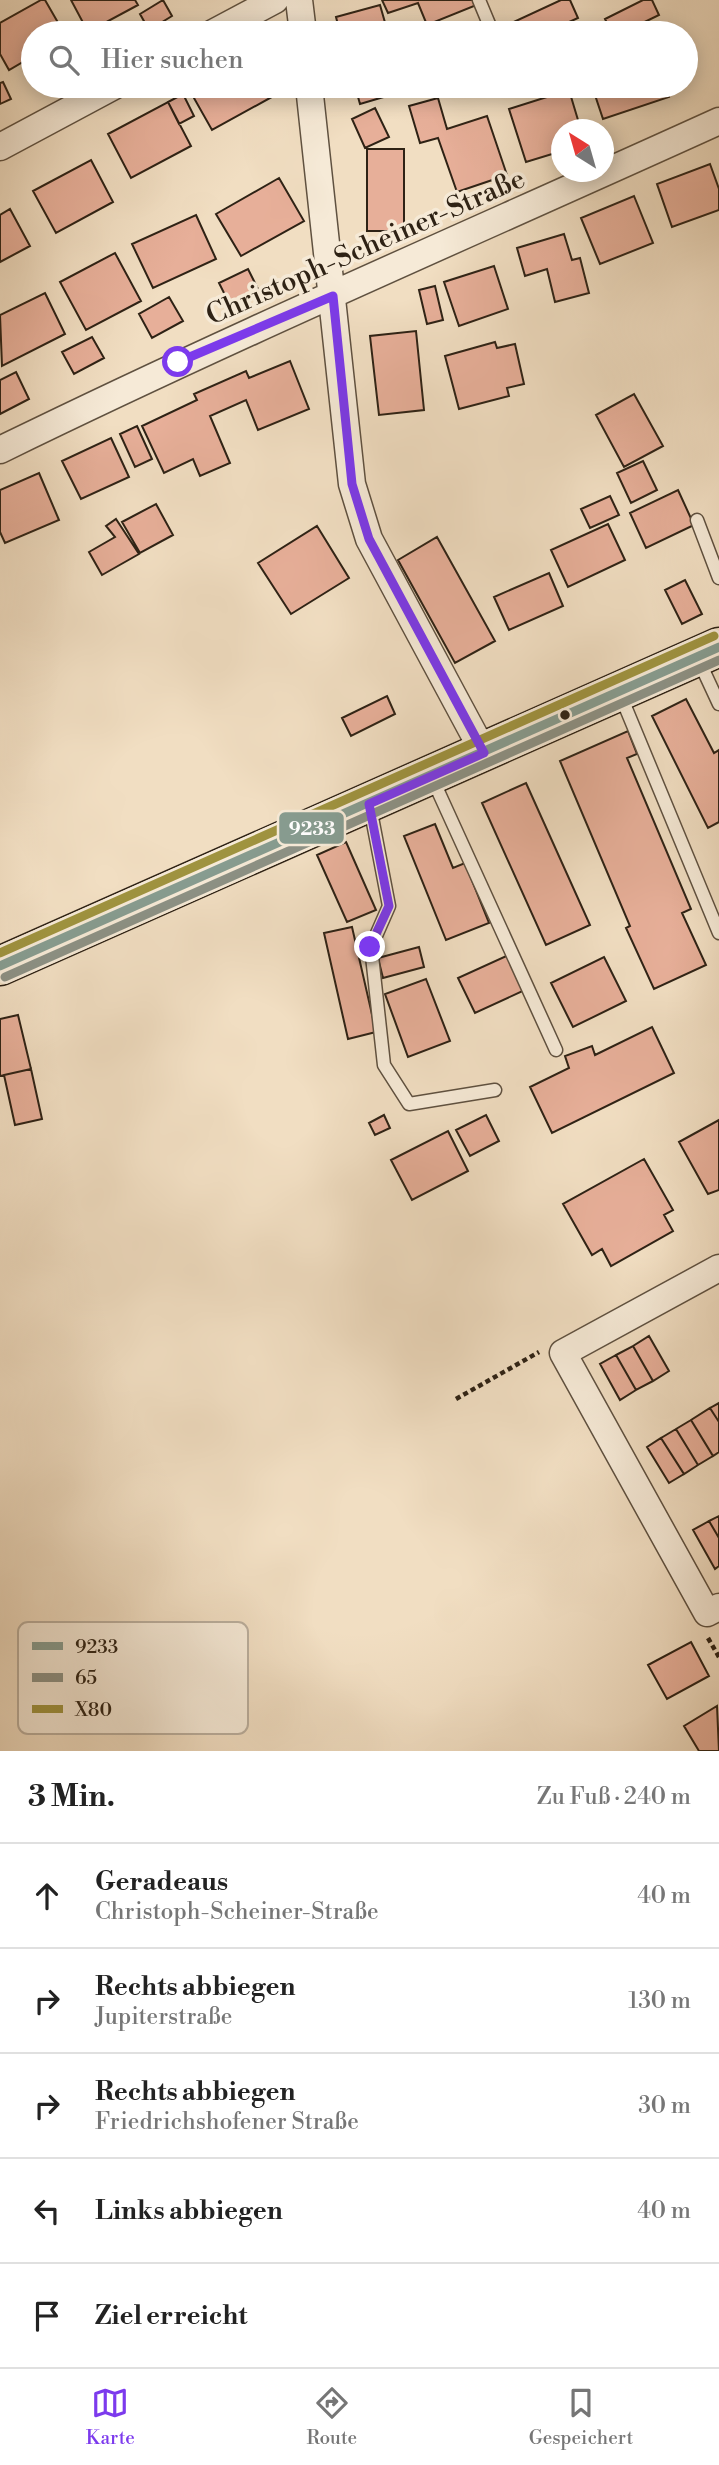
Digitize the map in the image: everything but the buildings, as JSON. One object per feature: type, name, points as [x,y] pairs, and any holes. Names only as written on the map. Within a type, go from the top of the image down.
[{"type":"main road","points":[[0,966],[708,652]]},
{"type":"street","points":[[236,21],[275,0]]},
{"type":"street","points":[[299,0],[302,21]]},
{"type":"street","points":[[0,147],[92,98]]},
{"type":"street","points":[[310,98],[352,484],[369,539],[484,753]]},
{"type":"street","name":"Christoph-Scheiner-Straße","points":[[0,450],[178,362],[333,296],[719,121]]},
{"type":"street","points":[[719,1268],[563,1353],[707,1613],[719,1607]]},
{"type":"lane","points":[[480,0],[488,21]]},
{"type":"lane","points":[[697,520],[719,578]]},
{"type":"lane","points":[[708,652],[719,704]]},
{"type":"lane","points":[[619,692],[719,933]]},
{"type":"lane","points":[[431,776],[556,1049]]},
{"type":"lane","points":[[369,804],[389,906],[370,947],[384,1065],[409,1104],[495,1090]]},
{"type":"path","points":[[456,1399],[544,1350],[563,1353]]},
{"type":"transit line","name":"X80","points":[[0,953],[714,636]]},
{"type":"transit line","name":"9233","points":[[0,966],[719,647]]},
{"type":"transit line","name":"65","points":[[5,977],[719,660]]},
{"type":"route","points":[[178,362],[333,296],[352,484],[369,539],[484,753],[369,804],[389,906],[370,947]]}]
